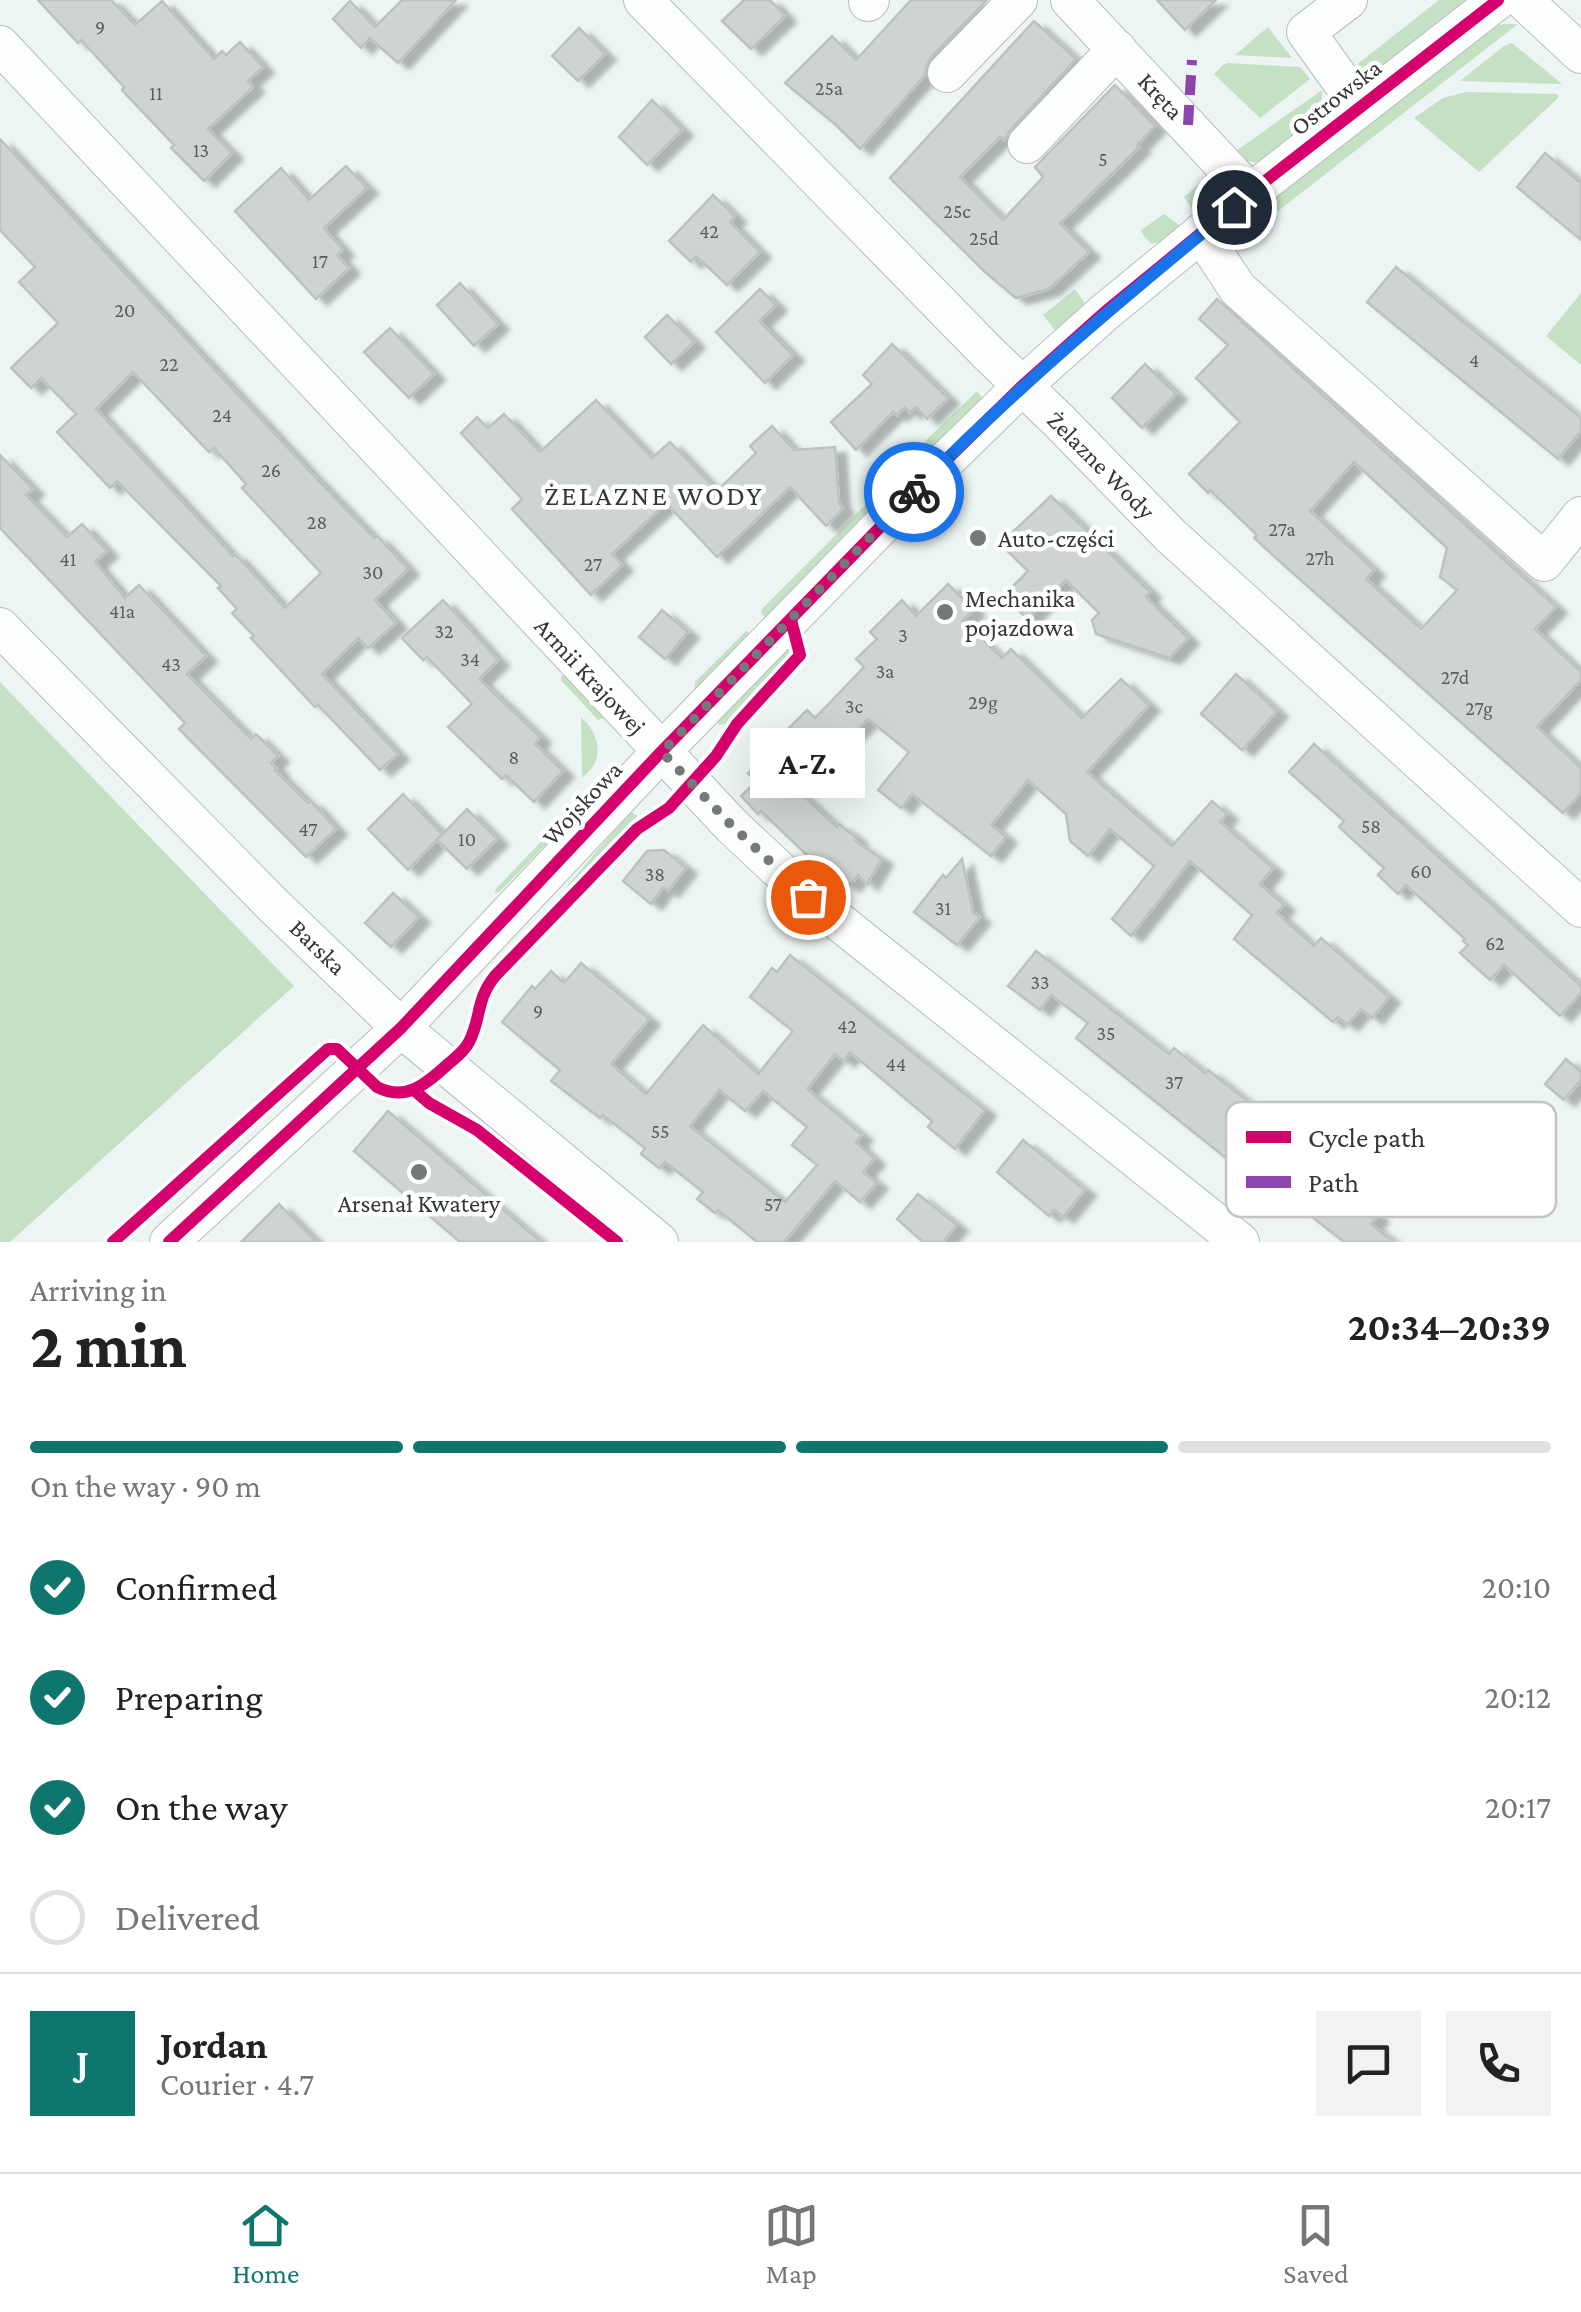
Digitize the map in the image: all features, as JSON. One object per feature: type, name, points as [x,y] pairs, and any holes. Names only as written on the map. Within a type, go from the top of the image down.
[{"type":"street","name":"Żelazne Wody","points":[[642,0],[1171,536],[1581,908]]},
{"type":"street","points":[[947,73],[1018,0]]},
{"type":"street","name":"Kręta","points":[[1070,0],[1250,193]]},
{"type":"street","points":[[1348,0],[1306,32],[1360,106]]},
{"type":"street","name":"Ostrowska","points":[[1021,387],[1250,193],[1498,0]]},
{"type":"street","points":[[1523,0],[1581,54]]},
{"type":"street","name":"Armii Krajowej","points":[[0,46],[732,826],[808,897],[1240,1242]]},
{"type":"street","points":[[1027,144],[1118,49]]},
{"type":"street","points":[[1202,233],[1238,288],[1544,562],[1581,516]]},
{"type":"street","name":"Wojskowa","points":[[170,1242],[401,1028],[662,752],[1021,387]]},
{"type":"street","name":"Barska","points":[[0,627],[401,1028],[659,1242]]},
{"type":"green space","points":[[1439,0],[1469,0],[1353,87],[1345,74]]},
{"type":"green space","points":[[1518,24],[1233,246],[1232,230],[1491,26]]},
{"type":"green space","points":[[1268,27],[1292,58],[1235,55]]},
{"type":"green space","points":[[1512,43],[1562,84],[1460,81]]},
{"type":"green space","points":[[1228,63],[1300,67],[1310,79],[1260,118],[1214,74]]},
{"type":"green space","points":[[1322,90],[1319,113],[1267,157],[1251,162],[1233,153]]},
{"type":"green space","points":[[1466,92],[1558,94],[1558,98],[1479,172],[1414,118],[1443,98]]},
{"type":"green space","points":[[1210,175],[1210,199],[1201,212],[1195,212],[1184,197]]},
{"type":"green space","points":[[1164,214],[1182,227],[1167,240],[1152,244],[1141,230]]},
{"type":"green space","points":[[1075,289],[1086,305],[1057,333],[1043,315]]},
{"type":"green space","points":[[1581,293],[1581,365],[1546,336]]},
{"type":"green space","points":[[977,391],[982,398],[976,407],[925,457],[917,453],[916,450]]},
{"type":"green space","points":[[907,463],[906,476],[766,618],[761,610]]},
{"type":"green space","points":[[746,631],[751,634],[694,692],[695,682]]},
{"type":"green space","points":[[790,645],[789,662],[733,722],[719,725],[718,721]]},
{"type":"green space","points":[[568,674],[610,716],[598,720],[561,680],[561,676]]},
{"type":"green space","points":[[0,682],[294,986],[10,1242],[0,1242]]},
{"type":"green space","points":[[581,717],[593,733],[598,752],[594,765],[582,778]]},
{"type":"green space","points":[[598,782],[605,785],[495,893],[495,890]]},
{"type":"green space","points":[[631,811],[637,816],[633,825],[564,895],[568,885]]},
{"type":"building","points":[[38,0],[111,0],[135,25],[162,1],[214,59],[222,51],[226,55],[240,42],[263,67],[248,81],[253,87],[208,129],[232,153],[204,181],[171,148],[174,145],[81,40],[78,43]]},
{"type":"building","points":[[402,0],[456,0],[398,63],[370,38],[361,48],[333,19],[350,1],[375,27]]},
{"type":"building","points":[[744,0],[770,0],[785,16],[751,49],[722,21]]},
{"type":"building","points":[[911,0],[987,0],[931,57],[925,75],[860,149],[785,83],[832,36],[856,60]]},
{"type":"building","points":[[1157,0],[1216,0],[1185,30]]},
{"type":"building","points":[[1034,21],[1076,59],[1004,140],[1000,137],[960,177],[1003,220],[1043,177],[1035,167],[1115,85],[1155,126],[1139,147],[1060,223],[1089,252],[1049,289],[1016,298],[890,178]]},
{"type":"building","points":[[579,28],[605,54],[578,81],[552,56]]},
{"type":"building","points":[[652,100],[682,130],[647,165],[619,137]]},
{"type":"building","points":[[0,139],[313,475],[408,569],[375,600],[396,623],[368,648],[358,638],[322,674],[398,754],[380,770],[251,638],[254,636],[232,613],[237,609],[218,588],[221,586],[117,481],[110,488],[57,432],[76,414],[41,378],[31,388],[11,368],[58,323],[19,282],[35,267],[0,230]],"holes":[[[133,372],[209,452],[214,448],[246,484],[242,488],[321,573],[285,608],[96,409]]]},
{"type":"building","points":[[1545,153],[1581,183],[1581,240],[1517,187]]},
{"type":"building","points":[[346,166],[367,188],[324,228],[343,250],[337,255],[349,268],[316,299],[235,211],[281,168],[309,200]]},
{"type":"building","points":[[713,195],[735,216],[730,222],[760,252],[727,285],[696,256],[691,262],[669,241]]},
{"type":"building","points":[[1396,267],[1581,418],[1581,431],[1558,459],[1367,302]]},
{"type":"building","points":[[460,283],[498,324],[474,346],[437,305]]},
{"type":"building","points":[[760,289],[776,305],[759,321],[793,355],[765,383],[716,332]]},
{"type":"building","points":[[1217,299],[1556,607],[1535,629],[1581,672],[1581,680],[1537,727],[1581,768],[1581,793],[1563,813],[1254,538],[1257,535],[1189,474],[1240,422],[1196,378],[1228,345],[1199,319]],"holes":[[[1354,462],[1447,548],[1440,577],[1457,590],[1421,629],[1366,579],[1374,570],[1310,511]]]},
{"type":"building","points":[[667,315],[694,342],[671,364],[645,337]]},
{"type":"building","points":[[390,328],[434,374],[409,398],[364,352]]},
{"type":"building","points":[[892,344],[948,398],[927,419],[916,407],[910,413],[905,407],[897,415],[893,412],[856,450],[831,422],[872,384],[863,375]]},
{"type":"building","points":[[1145,364],[1176,394],[1142,428],[1112,398]]},
{"type":"building","points":[[596,400],[652,458],[670,442],[717,491],[756,453],[750,446],[772,426],[794,450],[835,447],[839,503],[843,508],[826,526],[790,487],[717,557],[666,503],[612,554],[622,565],[591,595],[512,509],[522,499],[461,433],[477,417],[488,428],[504,414],[540,452]]},
{"type":"building","points":[[0,455],[33,489],[26,495],[67,537],[82,524],[107,551],[95,562],[125,598],[139,585],[206,656],[187,674],[251,739],[256,734],[278,756],[271,763],[275,770],[336,829],[306,857],[179,729],[185,723],[0,528]]},
{"type":"building","points":[[1051,496],[1150,592],[1146,597],[1188,638],[1169,658],[1096,634],[1092,620],[1099,613],[1066,580],[1027,619],[1004,595],[1028,571],[1000,544]]},
{"type":"building","points":[[948,584],[974,610],[962,621],[1002,658],[1011,649],[1082,718],[1121,679],[1149,705],[1087,772],[1172,846],[1212,801],[1227,814],[1220,822],[1273,868],[1260,884],[1284,905],[1277,913],[1314,946],[1321,938],[1389,997],[1372,1018],[1361,1009],[1347,1025],[1338,1017],[1333,1022],[1234,939],[1252,915],[1190,861],[1131,936],[1112,919],[1154,866],[1110,829],[1088,856],[1070,841],[1066,814],[1028,780],[991,825],[1006,837],[991,856],[912,794],[901,808],[878,790],[909,752],[868,719],[797,790],[837,827],[839,824],[857,838],[855,841],[882,859],[867,884],[858,875],[849,886],[830,872],[827,877],[761,811],[758,814],[741,796],[756,782],[748,773],[807,710],[815,718],[864,667],[856,659],[877,639],[870,632],[902,600],[916,616]]},
{"type":"building","points":[[443,600],[498,660],[479,679],[540,737],[535,744],[563,771],[534,802],[506,775],[502,779],[448,727],[472,704],[427,657],[423,660],[402,638]]},
{"type":"building","points":[[662,610],[688,632],[665,659],[639,637]]},
{"type":"building","points":[[1236,674],[1277,711],[1242,750],[1201,714]]},
{"type":"building","points":[[1314,744],[1581,986],[1581,993],[1560,1016],[1504,965],[1490,980],[1460,953],[1468,945],[1465,939],[1406,885],[1398,894],[1378,875],[1384,868],[1339,827],[1344,821],[1289,772]]},
{"type":"building","points":[[403,794],[442,834],[408,870],[368,829]]},
{"type":"building","points":[[467,809],[497,839],[467,869],[437,840]]},
{"type":"building","points":[[664,850],[686,868],[668,891],[663,887],[651,904],[623,881],[647,851]]},
{"type":"building","points":[[962,859],[973,912],[980,917],[957,945],[914,912],[943,875],[946,878]]},
{"type":"building","points":[[393,893],[419,917],[391,947],[365,923]]},
{"type":"building","points":[[1036,951],[1169,1054],[1174,1048],[1249,1102],[1226,1102],[1226,1158],[1076,1038],[1088,1023],[1051,995],[1040,1010],[1008,986]]},
{"type":"building","points":[[790,955],[985,1110],[955,1149],[928,1127],[932,1121],[850,1052],[844,1061],[835,1054],[807,1089],[862,1135],[856,1142],[874,1159],[863,1172],[877,1183],[860,1202],[835,1181],[784,1242],[757,1242],[718,1210],[715,1213],[697,1199],[703,1192],[665,1162],[659,1168],[641,1154],[645,1148],[551,1081],[560,1070],[502,1022],[532,986],[535,989],[551,971],[564,983],[581,963],[649,1019],[611,1064],[646,1094],[703,1025],[758,1074],[793,1031],[750,997],[772,968],[777,972]],"holes":[[[719,1090],[745,1111],[763,1091],[807,1127],[792,1145],[817,1165],[785,1202],[690,1126]]]},
{"type":"building","points":[[1566,1059],[1581,1072],[1581,1080],[1564,1100],[1545,1084]]},
{"type":"building","name":"Arsenał Kwatery","points":[[388,1111],[541,1242],[460,1242],[354,1151]]},
{"type":"building","points":[[1023,1140],[1085,1190],[1063,1217],[1054,1210],[1049,1216],[997,1172]]},
{"type":"building","points":[[918,1194],[957,1225],[943,1242],[923,1242],[897,1219]]},
{"type":"building","points":[[279,1204],[316,1242],[241,1242]]},
{"type":"building","points":[[1312,1217],[1377,1217],[1371,1224],[1394,1242],[1344,1242]]},
{"type":"marked path","points":[[1188,125],[1192,60]]},
{"type":"cycle path","points":[[169,1242],[401,1028],[661,752],[1021,387],[1250,193],[1498,0]]},
{"type":"cycle path","points":[[113,1242],[328,1049],[337,1049],[377,1087],[397,1093],[415,1089],[459,1055],[469,1042],[484,993],[495,976],[637,829],[669,808],[800,655],[791,620]]},
{"type":"cycle path","points":[[414,1090],[477,1130],[617,1242]]},
{"type":"way so far","points":[[808,897],[732,826],[662,752],[914,492]]},
{"type":"place","name":"Auto-części","points":[[978,538]]},
{"type":"place","name":"Mechanika pojazdowa","points":[[945,612]]},
{"type":"place","name":"A-Z.","points":[[808,897]]},
{"type":"place","name":"Arsenał Kwatery","points":[[419,1172]]},
{"type":"district","name":"ŻELAZNE WODY","points":[[654,495]]},
{"type":"route","points":[[914,492],[1040,369],[1234,207]]}]
